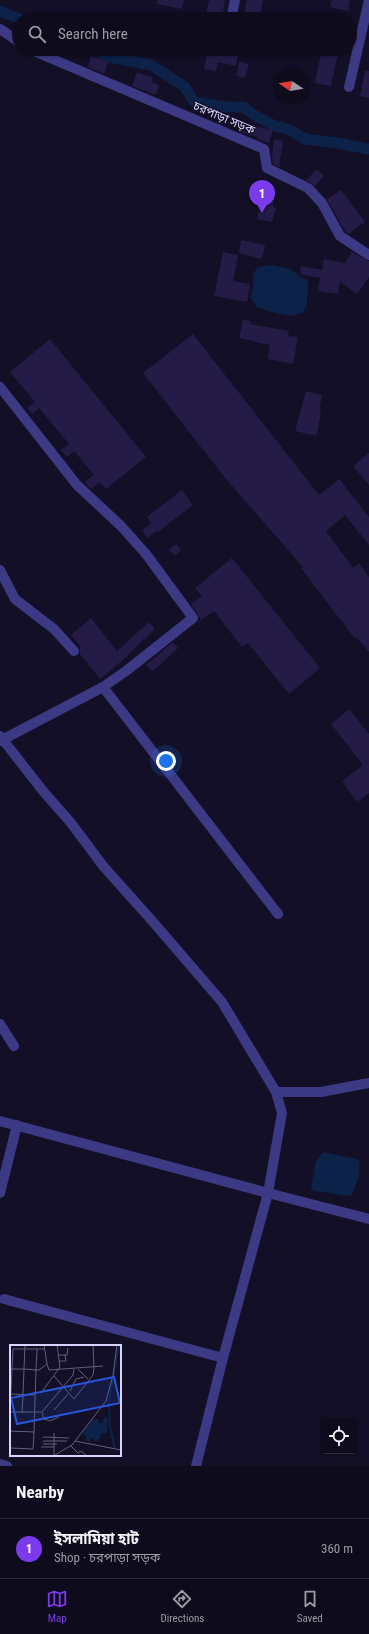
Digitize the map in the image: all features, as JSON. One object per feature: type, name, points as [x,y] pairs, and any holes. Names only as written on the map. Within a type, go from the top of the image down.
[{"type":"street","points":[[232,12],[235,0]]},
{"type":"street","points":[[357,52],[369,0]]},
{"type":"street","points":[[0,29],[12,37]]},
{"type":"street","name":"চরপাড়া সড়ক","points":[[45,56],[264,149],[267,168],[308,188],[322,203],[340,236],[369,255]]},
{"type":"street","points":[[349,87],[356,56]]},
{"type":"street","points":[[0,388],[77,485],[121,526],[146,554],[193,618],[126,671],[103,687],[1,739],[71,823],[104,867],[154,922],[222,1002],[276,1092],[282,1113],[268,1193],[223,1358],[196,1466]]},
{"type":"street","points":[[0,570],[15,599],[54,629],[74,651]]},
{"type":"street","points":[[103,687],[278,914]]},
{"type":"street","points":[[0,1024],[14,1046]]},
{"type":"street","points":[[276,1092],[321,1092],[369,1082]]},
{"type":"street","points":[[0,1121],[369,1219]]},
{"type":"street","points":[[0,1193],[17,1125]]},
{"type":"street","points":[[4,1299],[223,1358]]},
{"type":"street","points":[[0,1464],[6,1466]]},
{"type":"water","points":[[271,265],[291,269],[300,277],[308,280],[307,304],[303,313],[291,316],[271,312],[257,307],[250,297],[253,286],[254,272],[262,266]]},
{"type":"water","points":[[323,1152],[357,1159],[360,1162],[358,1179],[352,1195],[347,1196],[311,1190],[316,1161]]},
{"type":"building","points":[[157,0],[184,0],[182,9],[157,4]]},
{"type":"building","points":[[209,0],[225,0],[223,12],[206,12]]},
{"type":"building","points":[[247,0],[263,0],[260,12],[244,12]]},
{"type":"building","points":[[332,0],[350,0],[348,11],[330,7]]},
{"type":"building","points":[[91,56],[108,62],[104,74],[88,67]]},
{"type":"building","points":[[207,56],[238,56],[236,66],[218,62],[216,71],[204,69]]},
{"type":"building","points":[[321,56],[337,56],[331,86],[315,83]]},
{"type":"building","points":[[239,62],[249,64],[245,78],[236,76]]},
{"type":"building","points":[[365,71],[369,71],[369,98],[360,96]]},
{"type":"building","points":[[137,72],[153,78],[151,82],[159,85],[156,95],[132,86]]},
{"type":"building","points":[[245,124],[273,130],[269,143],[257,139],[258,137],[243,133]]},
{"type":"building","points":[[274,139],[283,141],[279,167],[273,164],[272,156]]},
{"type":"building","points":[[317,169],[324,176],[315,186],[306,180]]},
{"type":"building","points":[[263,188],[275,190],[273,207],[276,208],[272,222],[257,219]]},
{"type":"building","points":[[341,190],[365,222],[348,234],[327,199]]},
{"type":"building","points":[[241,240],[265,245],[262,259],[239,253]]},
{"type":"building","points":[[223,252],[238,255],[233,281],[250,284],[247,302],[214,296]]},
{"type":"building","points":[[352,252],[369,261],[369,277],[357,294],[340,282],[338,294],[318,291],[320,278],[300,274],[301,266],[322,270],[324,259],[345,263]]},
{"type":"building","points":[[243,320],[251,321],[250,324],[289,331],[288,336],[298,337],[293,364],[268,359],[270,345],[239,338]]},
{"type":"building","points":[[193,334],[319,495],[339,479],[369,517],[369,545],[345,515],[326,531],[353,568],[359,563],[369,577],[369,652],[357,638],[355,639],[301,568],[303,567],[226,479],[143,373]]},
{"type":"building","points":[[50,339],[146,457],[106,489],[100,482],[91,489],[85,482],[94,475],[74,451],[67,457],[61,450],[69,444],[39,408],[32,414],[27,408],[35,402],[10,372]]},
{"type":"building","points":[[306,391],[322,395],[320,419],[316,436],[295,431]]},
{"type":"building","points":[[369,453],[369,485],[353,466]]},
{"type":"building","points":[[182,490],[193,505],[158,532],[157,531],[147,538],[142,530],[151,523],[147,517]]},
{"type":"building","points":[[176,544],[181,550],[175,556],[169,550]]},
{"type":"building","points":[[232,558],[320,668],[289,694],[248,643],[242,647],[214,611],[201,620],[191,604],[202,596],[195,588]]},
{"type":"building","points":[[91,618],[117,651],[149,622],[155,629],[124,659],[100,679],[80,654],[80,646],[71,635]]},
{"type":"building","points":[[173,642],[178,648],[152,672],[146,665]]},
{"type":"building","points":[[349,709],[369,734],[369,793],[357,802],[342,781],[363,765],[331,724]]},
{"type":"waterway","points":[[0,11],[12,16]]},
{"type":"waterway","points":[[107,56],[151,65],[185,87],[194,102],[226,107],[244,107],[254,115],[273,125],[290,130],[305,139],[369,149]]},
{"type":"place","name":"ইসলামিয়া হাট","points":[[262,213]]}]
